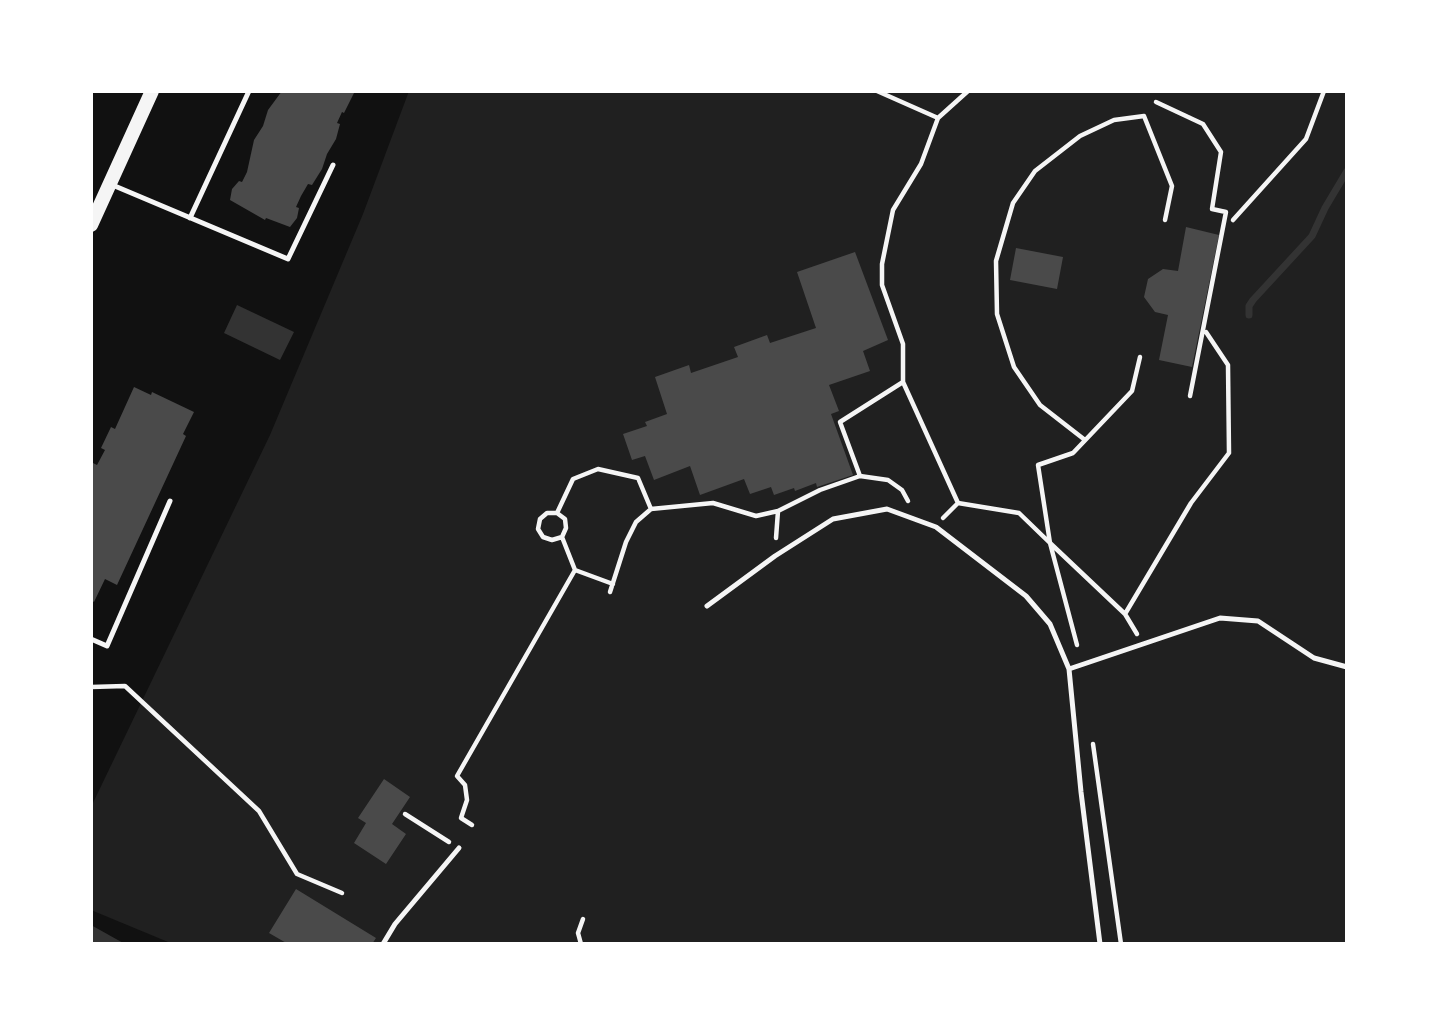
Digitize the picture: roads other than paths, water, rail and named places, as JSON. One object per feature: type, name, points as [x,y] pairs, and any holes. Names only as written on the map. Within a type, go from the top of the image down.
[{"type":"main road","points":[[91,225],[152,91]]},
{"type":"lane","points":[[190,218],[249,91]]},
{"type":"lane","points":[[110,184],[288,259],[333,165]]},
{"type":"lane","points":[[91,639],[107,646],[170,501]]},
{"type":"lane","points":[[707,606],[775,556],[833,519],[887,509],[936,527],[1026,596],[1050,624],[1069,669],[1100,944]]},
{"type":"lane","points":[[1069,669],[1220,618],[1258,621],[1314,659],[1347,667]]},
{"type":"lane","points":[[383,944],[395,924],[459,848]]},
{"type":"waterway","points":[[1249,315],[1249,306],[1253,300],[1312,236],[1347,171]]}]
